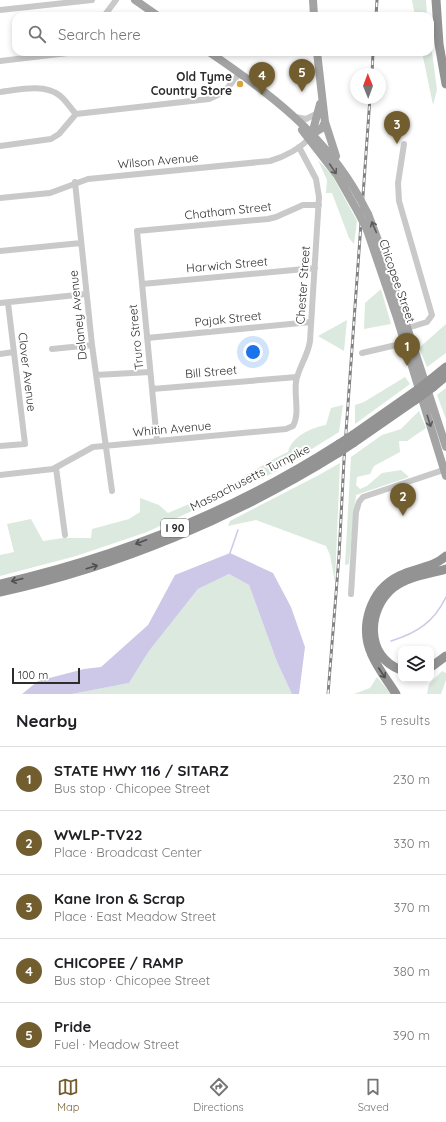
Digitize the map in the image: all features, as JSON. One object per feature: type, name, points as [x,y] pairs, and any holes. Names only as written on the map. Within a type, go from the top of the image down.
[{"type":"highway","points":[[436,0],[439,44],[446,84]]},
{"type":"highway","name":"Massachusetts Turnpike","points":[[0,592],[94,566],[185,532],[238,508],[353,439],[431,383],[446,367]]},
{"type":"highway","name":"Massachusetts Turnpike","points":[[431,383],[446,376]]},
{"type":"highway","name":"Massachusetts Turnpike","points":[[0,584],[78,563],[169,531],[251,494],[338,448]]},
{"type":"highway","points":[[396,694],[376,663],[370,650],[366,633],[370,610],[376,596],[391,580],[402,574],[435,564],[446,556]]},
{"type":"highway","points":[[398,668],[385,661],[377,648],[373,632],[376,613],[382,600],[394,587],[415,577],[446,569]]},
{"type":"highway","points":[[431,573],[446,572]]},
{"type":"highway","points":[[434,665],[446,656]]},
{"type":"main road","points":[[135,0],[152,12]]},
{"type":"main road","points":[[313,0],[314,12]]},
{"type":"main road","name":"Chicopee Street","points":[[215,56],[271,96],[288,111],[310,136],[337,175],[367,230],[404,329]]},
{"type":"main road","points":[[316,56],[325,119],[330,141],[341,168]]},
{"type":"main road","points":[[310,136],[319,112],[321,96]]},
{"type":"main road","points":[[310,136],[324,126],[325,119]]},
{"type":"main road","name":"Chicopee Street","points":[[310,136],[324,146],[341,168],[368,214],[384,256],[445,471]]},
{"type":"main road","name":"Chicopee Street","points":[[408,343],[446,446]]},
{"type":"street","points":[[0,10],[92,0]]},
{"type":"street","points":[[107,12],[116,0]]},
{"type":"street","points":[[0,61],[42,56]]},
{"type":"street","points":[[0,146],[51,139],[59,134],[76,114],[209,99],[224,92],[240,73]]},
{"type":"street","points":[[0,92],[34,88],[50,90],[62,97],[76,114]]},
{"type":"street","points":[[288,111],[303,119],[311,118],[319,112]]},
{"type":"street","name":"Wilson Avenue","points":[[0,198],[50,193],[75,182],[96,178],[265,162],[278,158],[299,147],[310,136]]},
{"type":"street","points":[[404,144],[398,183],[398,200],[432,315],[427,322],[404,329]]},
{"type":"street","name":"Chester Street","points":[[293,425],[295,420],[297,377],[308,351],[319,205],[317,182],[299,147]]},
{"type":"street","name":"Delaney Avenue","points":[[75,182],[92,345],[112,490]]},
{"type":"street","name":"Chatham Street","points":[[137,231],[276,217],[303,205],[319,205]]},
{"type":"street","name":"Truro Street","points":[[137,231],[157,442]]},
{"type":"street","points":[[0,251],[81,243]]},
{"type":"street","name":"Harwich Street","points":[[142,284],[315,268]]},
{"type":"street","points":[[0,303],[86,294]]},
{"type":"street","name":"Clover Avenue","points":[[0,446],[25,444],[8,303]]},
{"type":"street","name":"Pajak Street","points":[[147,338],[311,322]]},
{"type":"street","points":[[362,353],[408,343]]},
{"type":"street","points":[[52,349],[92,345]]},
{"type":"street","points":[[0,354],[14,352]]},
{"type":"street","points":[[96,375],[150,372]]},
{"type":"street","name":"Bill Street","points":[[152,389],[297,377]]},
{"type":"street","name":"Whitin Avenue","points":[[56,468],[93,447],[286,429],[293,425]]},
{"type":"street","points":[[0,475],[56,468],[65,535]]},
{"type":"street","points":[[351,594],[356,512],[360,500],[366,496],[445,471]]},
{"type":"shaded area","points":[[412,0],[426,0],[427,12],[414,12]]},
{"type":"shaded area","points":[[423,56],[433,56],[437,90],[433,105]]},
{"type":"shaded area","points":[[318,160],[332,175],[357,221],[354,244],[349,238],[332,193],[326,193],[327,180]]},
{"type":"shaded area","points":[[381,289],[391,324],[364,329],[365,303]]},
{"type":"shaded area","points":[[347,320],[344,351],[318,336]]},
{"type":"shaded area","points":[[446,324],[446,353],[427,367],[419,348]]},
{"type":"shaded area","points":[[405,377],[410,384],[355,424],[355,405],[364,402]]},
{"type":"shaded area","points":[[446,388],[446,419],[437,395]]},
{"type":"shaded area","points":[[343,405],[339,432],[275,472],[147,532],[76,556],[0,576],[0,555],[14,552],[7,524],[31,519],[43,541],[63,538],[91,538],[92,529],[129,519],[140,512],[140,498],[159,505],[168,513],[232,484],[288,452],[290,446],[298,437],[314,428],[326,425],[331,408]]},
{"type":"shaded area","points":[[419,411],[426,428],[407,441],[399,441],[400,452],[374,466],[370,474],[357,477],[356,485],[360,489],[367,486],[382,473],[401,470],[409,477],[356,495],[349,564],[345,565],[351,457],[382,435],[401,429]]},
{"type":"shaded area","points":[[340,463],[335,582],[330,555],[326,546],[256,520],[228,526],[230,521]]},
{"type":"shaded area","points":[[230,553],[273,573],[291,607],[305,647],[299,694],[292,694],[277,662],[249,585],[229,574],[198,589],[149,651],[129,683],[72,694],[22,694],[38,681],[84,669],[101,667],[148,625],[175,575]]},
{"type":"shaded area","points":[[229,574],[249,585],[277,662],[292,694],[72,694],[129,683],[149,651],[198,589]]},
{"type":"shaded area","points":[[442,671],[446,673],[446,680],[441,694],[427,694],[429,684],[434,682],[434,679]]},
{"type":"shaded area","points":[[377,677],[391,694],[354,694],[370,688]]},
{"type":"waterway","points":[[230,553],[238,530]]},
{"type":"waterway","points":[[391,641],[409,634],[424,625],[436,613],[446,597]]},
{"type":"railway","points":[[376,12],[377,0]]},
{"type":"railway","points":[[372,68],[373,56]]},
{"type":"railway","points":[[328,694],[339,556],[344,460],[370,104]]},
{"type":"place","name":"Old Tyme Country Store","points":[[240,84]]},
{"type":"place","name":"Pride","points":[[302,92]]},
{"type":"place","name":"CHICOPEE / RAMP","points":[[262,95]]},
{"type":"place","name":"Kane Iron & Scrap","points":[[397,144]]},
{"type":"place","name":"STATE HWY 116 / SITARZ","points":[[407,366]]},
{"type":"place","name":"WWLP-TV22","points":[[403,516]]}]
